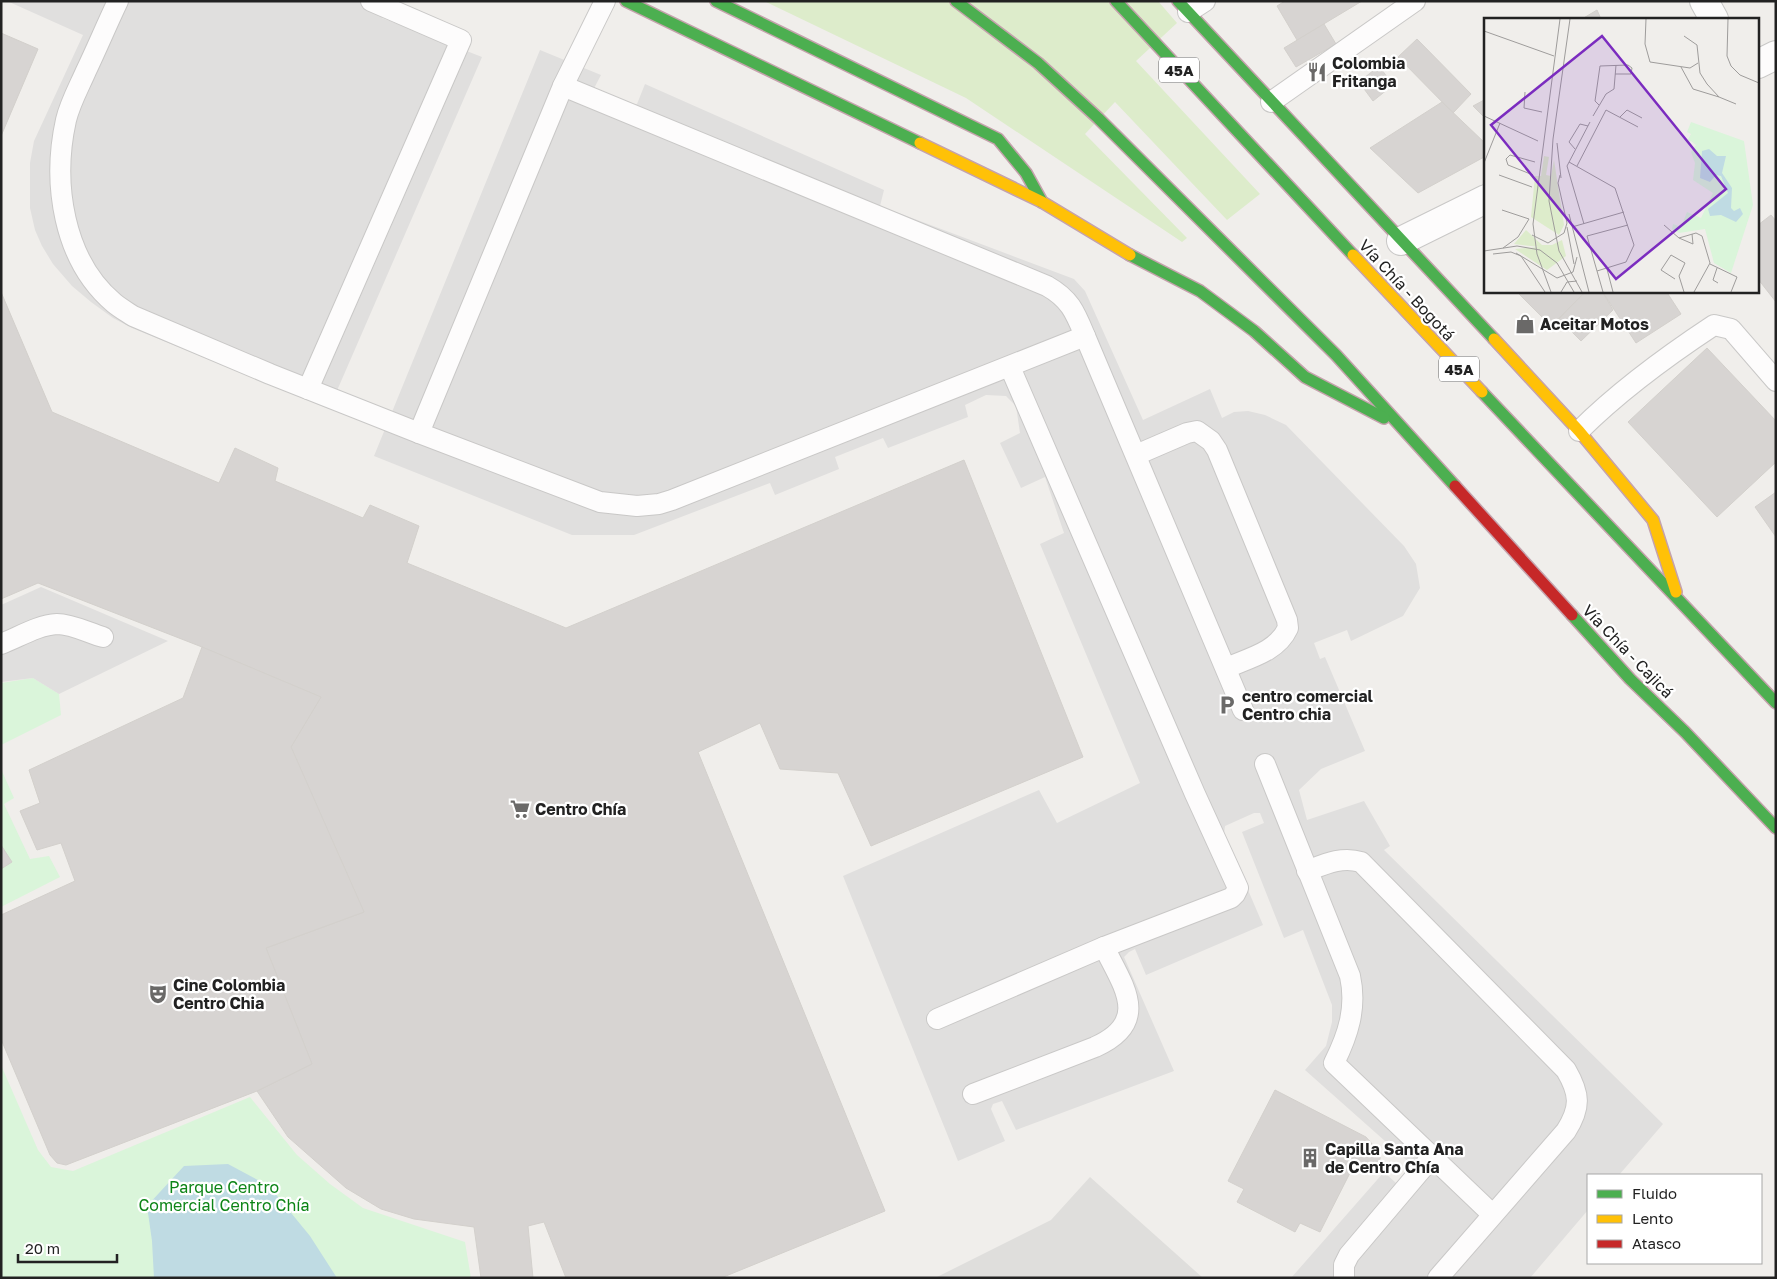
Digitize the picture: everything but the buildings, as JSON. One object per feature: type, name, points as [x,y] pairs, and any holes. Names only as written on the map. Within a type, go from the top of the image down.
[{"type":"highway","points":[[626,1],[1042,202],[1127,253],[1200,291],[1254,332],[1306,377],[1399,426]]},
{"type":"highway","points":[[716,1],[998,139],[1026,173],[1042,202]]},
{"type":"highway","name":"Vía Chía - Cajicá","points":[[956,1],[1038,64],[1098,118],[1336,355],[1630,679],[1685,732],[1776,828]]},
{"type":"highway","name":"Vía Chía - Bogotá","points":[[1116,1],[1242,138],[1678,598]]},
{"type":"highway","points":[[1183,7],[1580,431],[1653,520],[1678,598]]},
{"type":"highway","name":"45A","points":[[1678,598],[1776,703]]},
{"type":"street","points":[[1704,1],[1713,18]]},
{"type":"street","points":[[1760,63],[1776,55]]},
{"type":"street","points":[[1402,241],[1484,200]]},
{"type":"lane","points":[[118,1],[77,90],[66,120],[60,172],[66,224],[75,249],[85,268],[114,303],[133,316],[308,389],[600,502],[628,505],[659,504],[672,500],[1085,336]]},
{"type":"lane","points":[[308,389],[461,40],[371,1]]},
{"type":"lane","points":[[419,433],[563,86],[605,1]]},
{"type":"lane","points":[[1183,7],[1205,1]]},
{"type":"lane","points":[[1272,102],[1416,1]]},
{"type":"lane","points":[[563,86],[1058,292],[1073,307],[1243,710]]},
{"type":"lane","points":[[1580,431],[1600,410],[1687,343],[1714,325],[1731,329],[1776,381]]},
{"type":"lane","points":[[937,1019],[1104,947],[1231,898],[1238,888],[1195,794],[1010,367]]},
{"type":"lane","points":[[1136,455],[1187,433],[1198,431],[1210,441],[1216,450],[1283,611],[1288,628],[1278,644],[1267,651],[1226,668]]},
{"type":"lane","points":[[1,644],[42,627],[58,624],[70,626],[103,638]]},
{"type":"lane","points":[[1266,764],[1350,976],[1354,1003],[1350,1027],[1334,1063],[1492,1214]]},
{"type":"lane","points":[[1307,870],[1338,860],[1351,859],[1361,862],[1566,1070],[1573,1082],[1578,1107],[1566,1131],[1438,1278]]},
{"type":"lane","points":[[973,1094],[1095,1047],[1110,1040],[1117,1034],[1124,1025],[1127,1016],[1127,994],[1104,947]]},
{"type":"lane","points":[[1344,1278],[1344,1265],[1349,1255],[1432,1157]]},
{"type":"shaded area","points":[[7,1],[389,1],[382,18],[482,57],[329,409],[132,328],[113,318],[91,302],[72,286],[53,264],[35,230],[30,208],[30,163],[34,141],[83,35]]},
{"type":"shaded area","name":"centro comercial Centro chia","points":[[540,50],[601,75],[591,94],[623,108],[637,104],[645,84],[884,190],[880,206],[1074,279],[1085,291],[1143,420],[1210,389],[1222,418],[1234,412],[1248,411],[1265,415],[1286,425],[1404,546],[1416,564],[1420,588],[1403,616],[1351,641],[1347,630],[1314,643],[1320,659],[1325,657],[1365,751],[1321,769],[1299,790],[1307,820],[1364,801],[1390,846],[1384,850],[1663,1124],[1620,1174],[1587,1174],[1587,1211],[1530,1278],[1291,1278],[1384,1172],[1396,1183],[1412,1165],[1305,1070],[1326,1046],[1332,1022],[1332,1005],[1303,930],[1284,938],[1242,832],[1264,823],[1260,813],[1254,813],[1225,826],[1224,834],[1263,925],[1146,975],[1135,949],[1124,957],[1174,1071],[1016,1130],[1002,1101],[993,1104],[991,1109],[1005,1141],[958,1161],[843,876],[1039,790],[1057,823],[1140,783],[1040,544],[1064,533],[1045,477],[1021,488],[1000,443],[1020,433],[1016,406],[1006,396],[986,395],[965,405],[968,417],[888,448],[883,438],[835,457],[839,469],[775,495],[770,483],[634,535],[572,535],[374,456]]},
{"type":"shaded area","points":[[41,587],[168,641],[59,694],[33,678],[1,682],[1,605]]},
{"type":"shaded area","points":[[1090,1177],[1203,1278],[935,1278],[1051,1220]]},
{"type":"green space","points":[[764,1],[1158,1],[1177,23],[1136,61],[1260,194],[1227,220],[1115,102],[1085,134],[1187,238],[1182,242],[966,98]]},
{"type":"green space","points":[[33,678],[59,694],[61,715],[1,745],[1,683]]},
{"type":"green space","points":[[1,769],[14,798],[4,804],[30,859],[49,856],[60,877],[1,907]]},
{"type":"green space","name":"Parque Centro Comercial Centro Chía","points":[[1,1065],[38,1150],[51,1167],[73,1171],[250,1097],[297,1155],[330,1184],[363,1208],[465,1242],[471,1278],[1,1278]]},
{"type":"water","points":[[228,1164],[269,1186],[310,1236],[337,1278],[154,1278],[152,1241],[147,1206],[184,1166]]},
{"type":"traffic: fast","points":[[626,1],[920,143]]},
{"type":"traffic: fast","points":[[716,1],[998,139],[1026,173],[1042,202]]},
{"type":"traffic: fast","points":[[956,1],[1038,63],[1098,118],[1336,355],[1455,486]]},
{"type":"traffic: fast","points":[[1116,1],[1353,255]]},
{"type":"traffic: fast","points":[[1178,1],[1494,339]]},
{"type":"traffic: fast","points":[[1130,255],[1200,291],[1254,331],[1305,377],[1384,418]]},
{"type":"traffic: fast","points":[[1482,392],[1776,703]]},
{"type":"traffic: fast","points":[[1572,615],[1630,679],[1685,732],[1776,828]]},
{"type":"traffic: slow","points":[[920,143],[1042,202],[1130,255]]},
{"type":"traffic: slow","points":[[1353,255],[1482,392]]},
{"type":"traffic: slow","points":[[1494,339],[1579,431],[1653,520],[1676,592]]},
{"type":"traffic: jam","points":[[1455,486],[1572,615]]},
{"type":"place","name":"Colombia Fritanga","points":[[1317,72]]},
{"type":"place","name":"Aceitar Motos","points":[[1525,324]]},
{"type":"place","name":"centro comercial Centro chia","points":[[1227,705]]},
{"type":"place","name":"Centro Chía","points":[[520,809]]},
{"type":"place","name":"Cine Colombia Centro Chia","points":[[158,994]]},
{"type":"place","name":"Capilla Santa Ana de Centro Chía","points":[[1310,1158]]}]
